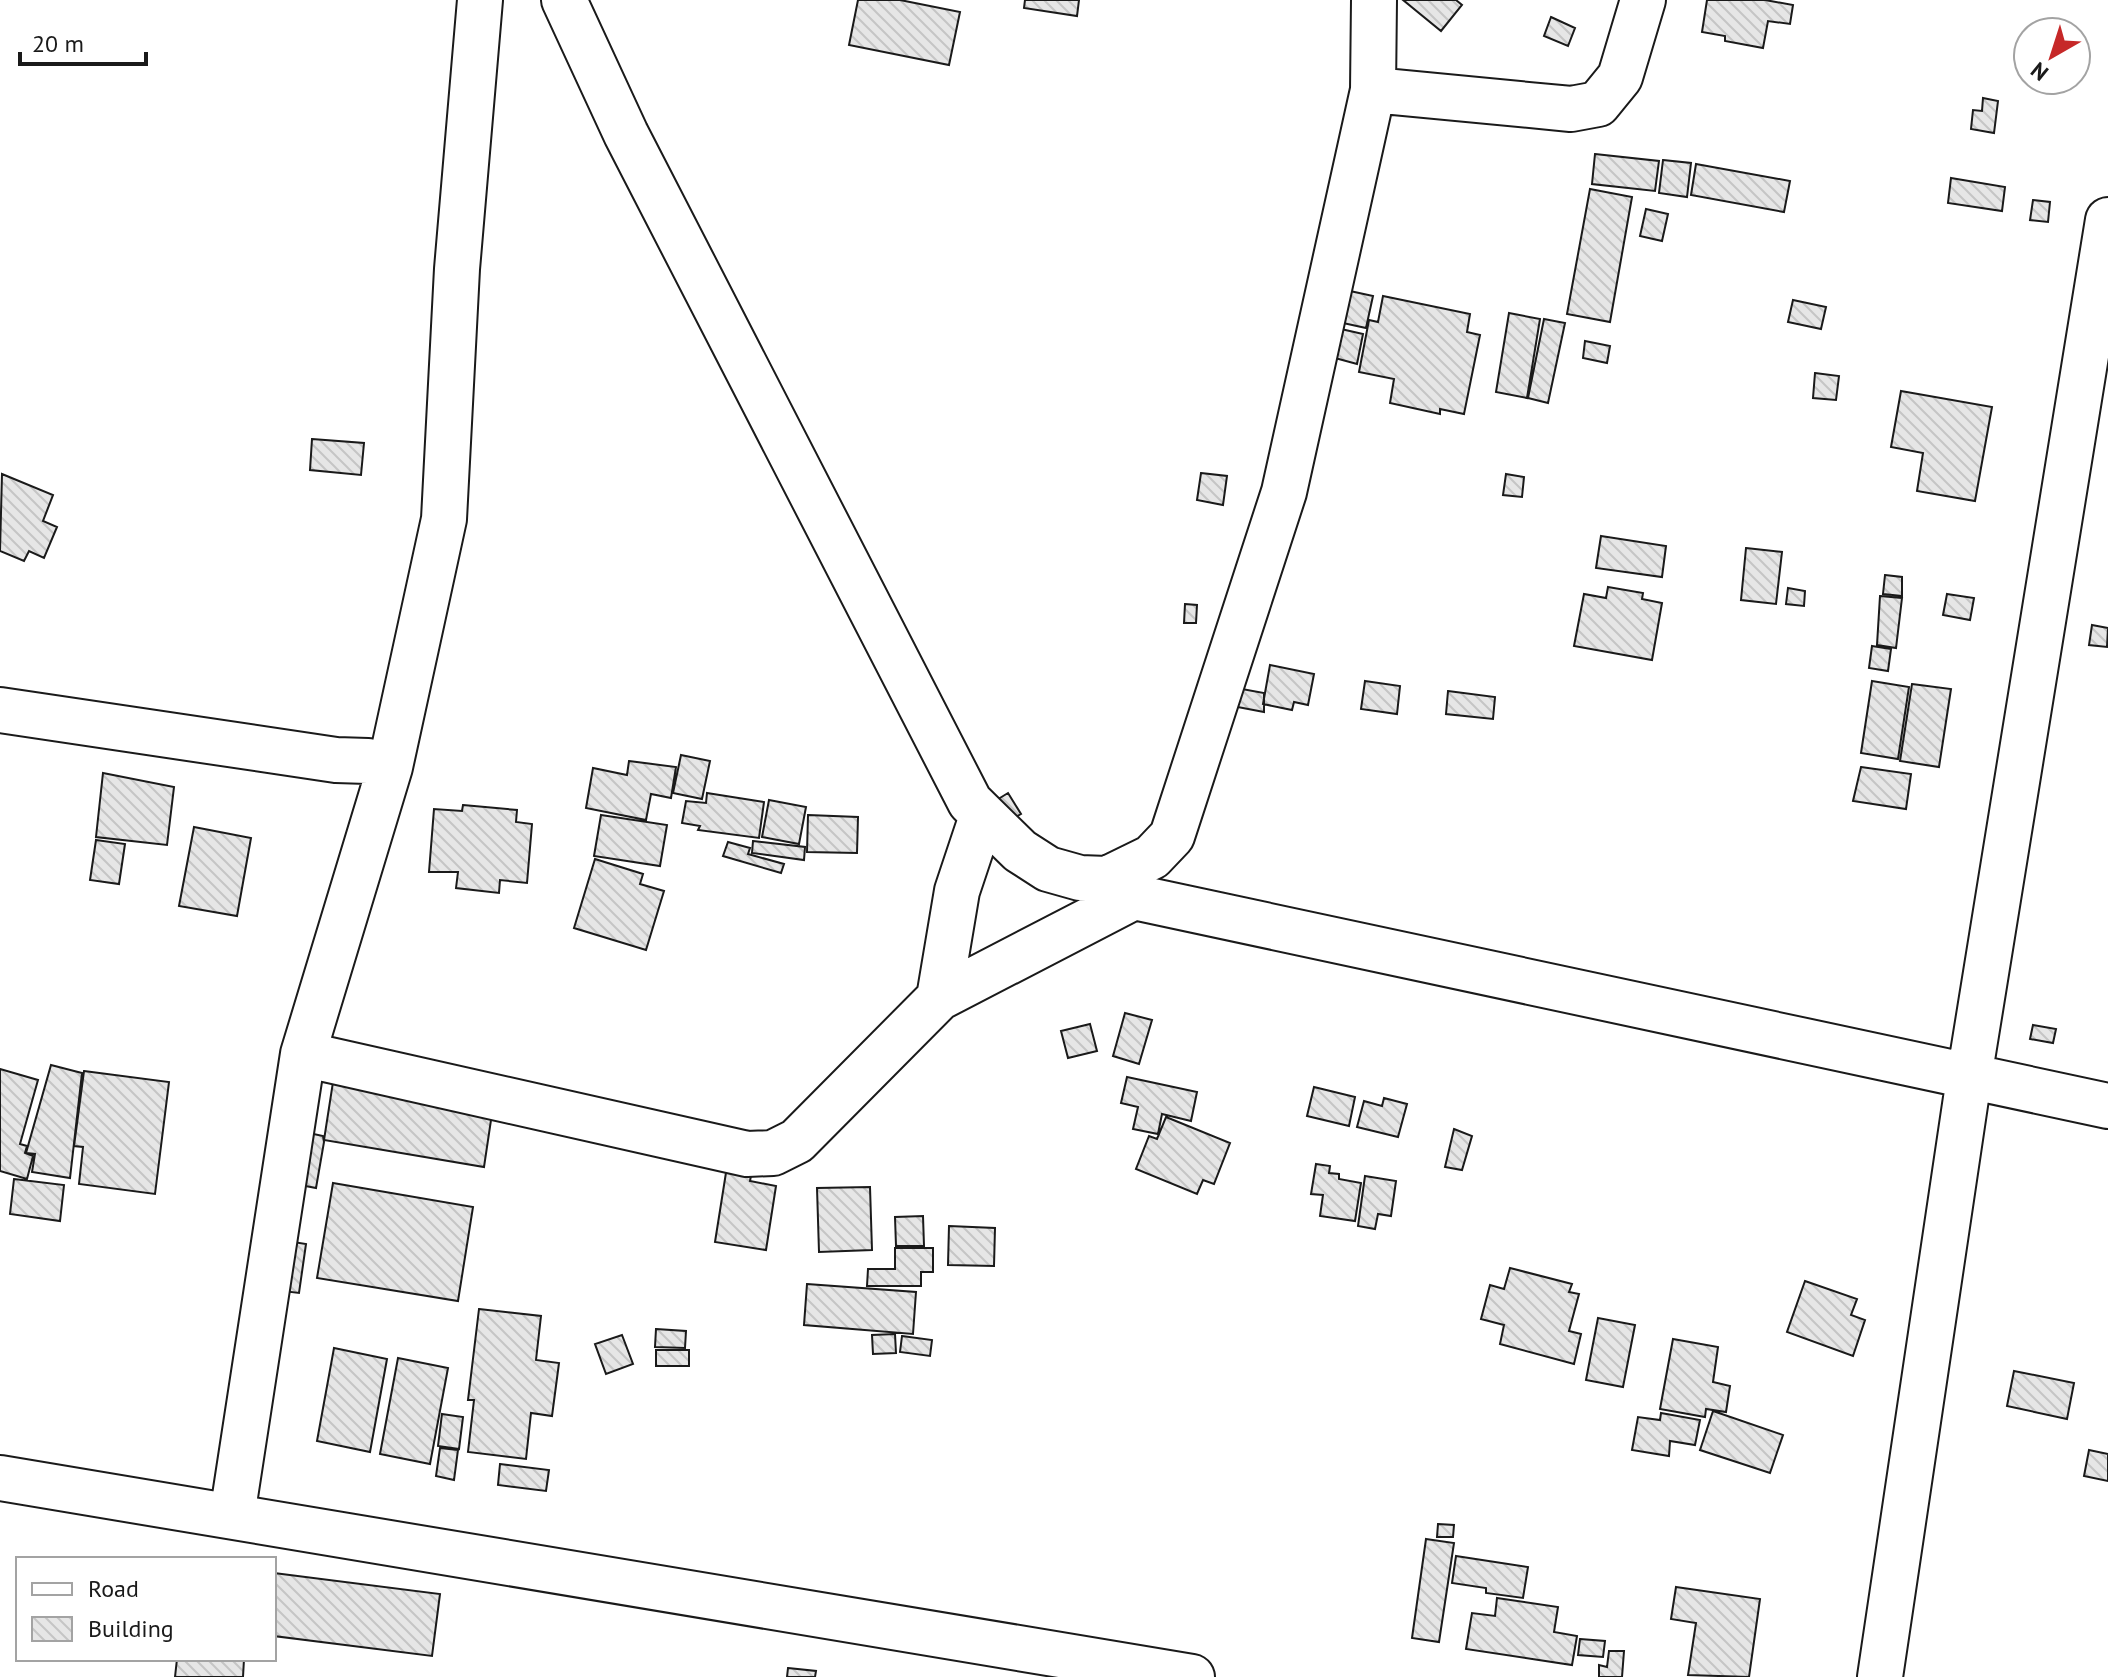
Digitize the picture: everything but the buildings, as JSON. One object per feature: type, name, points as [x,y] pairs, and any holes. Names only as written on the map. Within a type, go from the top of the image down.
[{"type":"street","points":[[232,1516],[303,1054],[390,767],[444,519],[457,269],[480,0]]},
{"type":"street","points":[[564,0],[647,176],[970,802],[982,816],[1000,828],[1020,851],[1048,869],[1121,888],[1969,1078],[2108,1106]]},
{"type":"street","points":[[303,1054],[747,1154],[773,1153],[797,1141],[939,998],[1121,888],[1172,836],[1239,622],[1284,492],[1373,90],[1374,0]]},
{"type":"street","points":[[1373,90],[1571,109],[1598,104],[1620,77],[1643,0]]},
{"type":"street","points":[[1880,1677],[1969,1078],[2108,220]]},
{"type":"street","points":[[0,710],[336,760],[368,761],[390,767]]},
{"type":"street","points":[[939,998],[957,891],[982,816]]},
{"type":"street","points":[[0,1478],[232,1516],[1078,1668],[1192,1677]]}]
